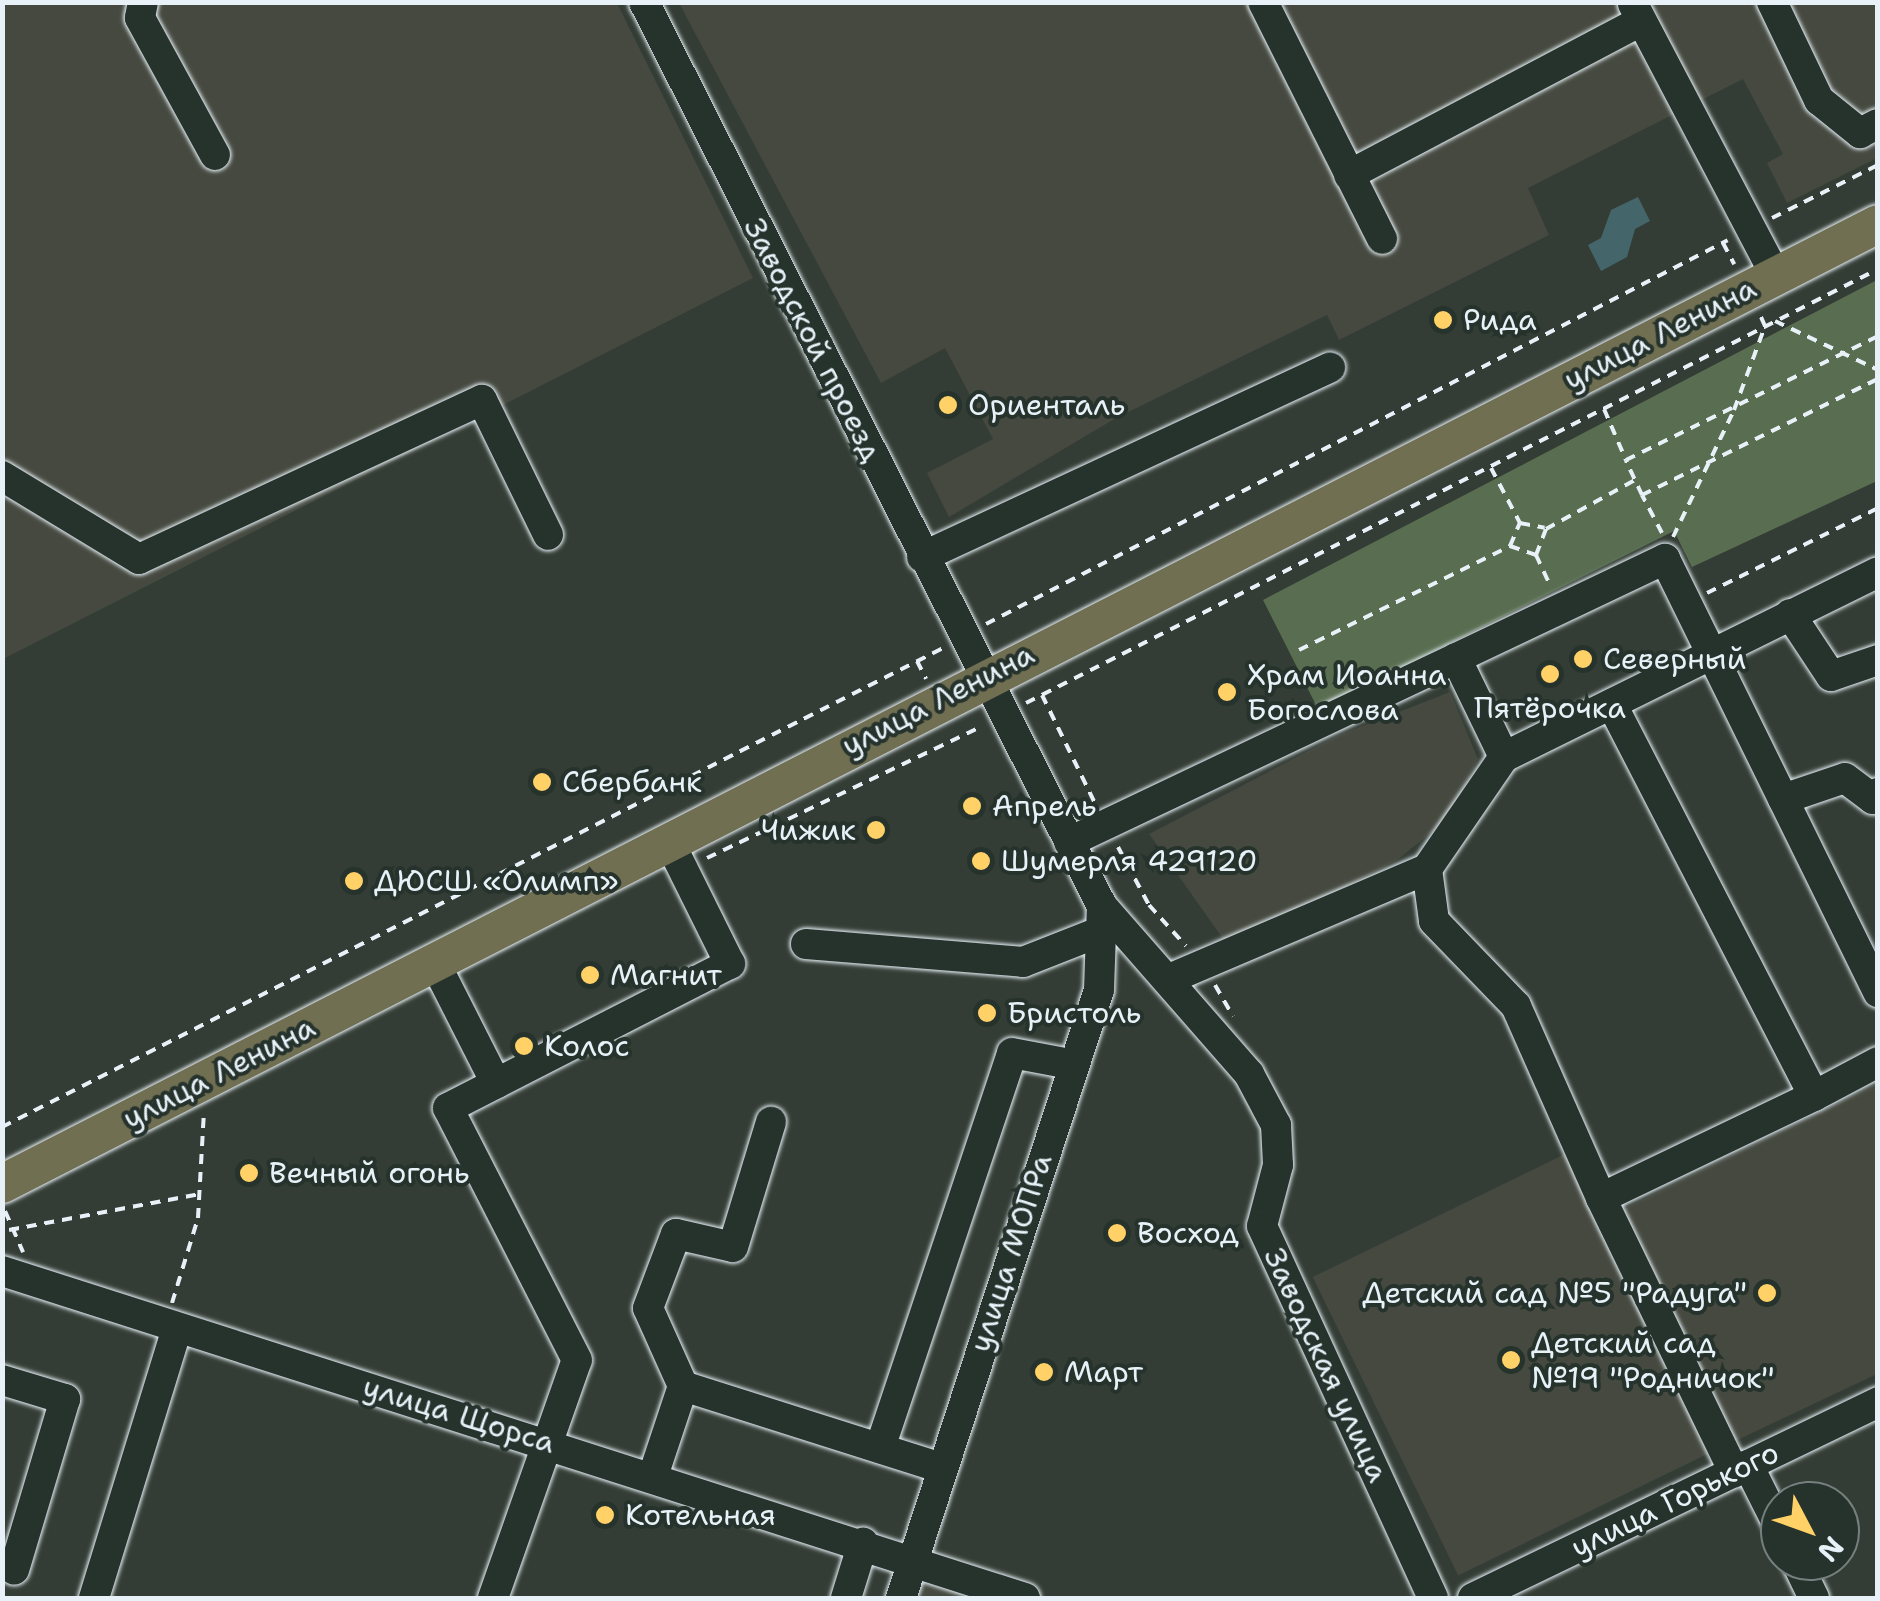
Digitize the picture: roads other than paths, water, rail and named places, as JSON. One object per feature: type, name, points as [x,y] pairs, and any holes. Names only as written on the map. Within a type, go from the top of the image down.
[{"type":"main road","name":"улица Ленина","points":[[12,1194],[435,963],[677,856],[982,676],[1878,224]]},
{"type":"street","points":[[143,2],[140,18],[214,155]]},
{"type":"street","name":"Заводской проезд","points":[[644,2],[982,676]]},
{"type":"street","points":[[1263,2],[1382,239]]},
{"type":"street","points":[[1772,2],[1819,100],[1860,133],[1878,124]]},
{"type":"street","points":[[1349,175],[1637,12],[1753,228],[1761,283]]},
{"type":"street","points":[[922,558],[1330,368]]},
{"type":"street","points":[[2,476],[139,559],[482,400],[548,536]]},
{"type":"street","points":[[1069,842],[1665,559],[1878,992]]},
{"type":"street","points":[[1169,979],[1427,869],[1504,757],[1710,651],[1878,572]]},
{"type":"street","points":[[1790,614],[1831,676],[1878,660]]},
{"type":"street","points":[[1456,658],[1504,757]]},
{"type":"street","name":"Заводская улица","points":[[982,676],[1069,842],[1100,919],[1169,979],[1249,1074],[1276,1126],[1278,1164],[1262,1226],[1433,1598]]},
{"type":"street","points":[[1612,704],[1814,1096]]},
{"type":"street","points":[[1783,800],[1845,778],[1872,799],[1878,792]]},
{"type":"street","points":[[493,1598],[544,1440],[577,1360],[448,1108],[730,964],[677,856]]},
{"type":"street","points":[[1427,869],[1434,921],[1516,1006],[1601,1198],[1760,1498]]},
{"type":"street","points":[[806,944],[1023,962],[1100,919]]},
{"type":"street","name":"улица МОПРа","points":[[902,1598],[1070,1064],[1099,990],[1100,919]]},
{"type":"street","points":[[435,963],[496,1083]]},
{"type":"street","points":[[880,1448],[1012,1052],[1070,1064]]},
{"type":"street","points":[[1601,1198],[1878,1062]]},
{"type":"street","points":[[654,1474],[683,1386],[648,1308],[676,1234],[733,1247],[770,1122]]},
{"type":"street","name":"улица Щорса","points":[[2,1272],[173,1320],[915,1558],[1025,1598]]},
{"type":"street","points":[[94,1598],[173,1320]]},
{"type":"street","points":[[2,1380],[65,1399],[14,1570]]},
{"type":"street","points":[[683,1386],[942,1468]]},
{"type":"street","name":"улица Горького","points":[[1473,1598],[1878,1402]]},
{"type":"street","points":[[846,1598],[863,1543]]},
{"type":"water","points":[[1638,197],[1650,221],[1635,229],[1627,257],[1601,271],[1588,245],[1601,238],[1611,210]]},
{"type":"place","name":"Рида","points":[[1443,320]]},
{"type":"place","name":"Ориенталь","points":[[948,405]]},
{"type":"place","name":"Северный","points":[[1583,659]]},
{"type":"place","name":"Пятёрочка","points":[[1550,674]]},
{"type":"place","name":"Храм Иоанна Богослова","points":[[1227,692]]},
{"type":"place","name":"Сбербанк","points":[[542,782]]},
{"type":"place","name":"Апрель","points":[[972,806]]},
{"type":"place","name":"Чижик","points":[[876,830]]},
{"type":"place","name":"Шумерля 429120","points":[[981,861]]},
{"type":"place","name":"ДЮСШ «Олимп»","points":[[354,881]]},
{"type":"place","name":"Магнит","points":[[590,975]]},
{"type":"place","name":"Бристоль","points":[[987,1013]]},
{"type":"place","name":"Колос","points":[[524,1046]]},
{"type":"place","name":"Вечный огонь","points":[[249,1173]]},
{"type":"place","name":"Восход","points":[[1117,1233]]},
{"type":"place","name":"Детский сад №5 \"Радуга\"","points":[[1767,1293]]},
{"type":"place","name":"Детский сад №19 \"Родничок\"","points":[[1511,1360]]},
{"type":"place","name":"Март","points":[[1044,1372]]},
{"type":"place","name":"Котельная","points":[[605,1515]]}]
